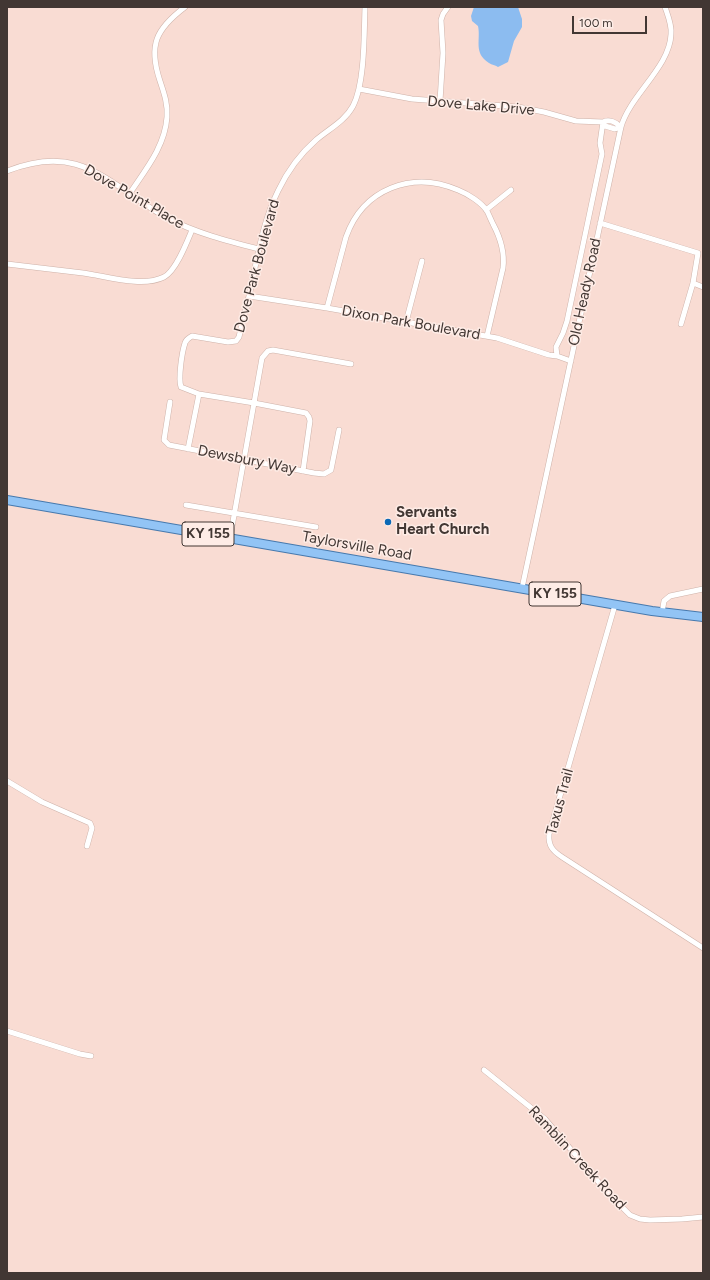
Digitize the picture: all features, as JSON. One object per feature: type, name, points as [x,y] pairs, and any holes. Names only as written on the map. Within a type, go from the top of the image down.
[{"type":"main road","name":"Taylorsville Road","points":[[7,500],[662,613],[703,617]]},
{"type":"street","points":[[130,193],[157,152],[162,140],[166,123],[167,104],[157,71],[154,55],[159,34],[168,21],[185,7]]},
{"type":"street","name":"Dove Park Boulevard","points":[[303,470],[310,421],[306,413],[199,394],[181,387],[179,382],[185,343],[188,338],[192,336],[228,342],[236,341],[239,337],[259,249],[270,209],[277,191],[298,159],[315,141],[343,119],[353,105],[359,89],[365,7]]},
{"type":"street","points":[[440,101],[443,53],[442,20],[443,14],[448,7]]},
{"type":"street","name":"Old Heady Road","points":[[522,588],[621,127],[626,113],[653,75],[667,51],[670,42],[671,28],[665,7]]},
{"type":"street","name":"Dove Lake Drive","points":[[359,89],[412,99],[518,107],[544,112],[576,121],[603,122],[605,126],[615,128],[621,127]]},
{"type":"street","points":[[557,356],[556,347],[564,334],[602,154],[600,143],[603,122]]},
{"type":"street","name":"Dove Point Place","points":[[7,171],[47,161],[67,162],[91,169],[165,217],[192,230],[259,249]]},
{"type":"street","points":[[327,308],[350,227],[361,211],[375,197],[393,186],[405,183],[435,182],[444,184],[472,197],[486,210],[500,238],[504,257],[503,268],[487,336]]},
{"type":"street","points":[[486,210],[511,190]]},
{"type":"street","points":[[600,223],[698,252],[692,283],[681,324]]},
{"type":"street","points":[[7,264],[85,273],[136,281],[151,281],[166,276],[182,254],[192,230]]},
{"type":"street","points":[[406,322],[422,261]]},
{"type":"street","points":[[692,283],[703,287]]},
{"type":"street","name":"Dixon Park Boulevard","points":[[249,296],[497,338],[571,361]]},
{"type":"street","points":[[230,538],[262,358],[268,351],[277,351],[351,364]]},
{"type":"street","points":[[188,449],[199,394]]},
{"type":"street","name":"Dewsbury Way","points":[[170,402],[164,440],[168,446],[324,474],[331,470],[339,430]]},
{"type":"street","points":[[186,505],[316,527]]},
{"type":"street","points":[[662,613],[664,601],[670,596],[703,589]]},
{"type":"street","name":"Taxus Trail","points":[[615,605],[549,834],[550,844],[553,850],[562,857],[703,948]]},
{"type":"street","points":[[7,781],[42,802],[90,823],[92,828],[87,846]]},
{"type":"street","points":[[7,1031],[80,1054],[91,1056]]},
{"type":"street","name":"Ramblin Creek Road","points":[[484,1070],[545,1119],[608,1192],[630,1215],[640,1219],[659,1221],[703,1217]]},
{"type":"water","points":[[474,7],[518,7],[522,19],[522,27],[514,41],[508,62],[498,67],[489,63],[481,55],[479,51],[478,26],[472,21],[471,16]]},
{"type":"place","name":"Servants Heart Church","points":[[388,522]]}]
